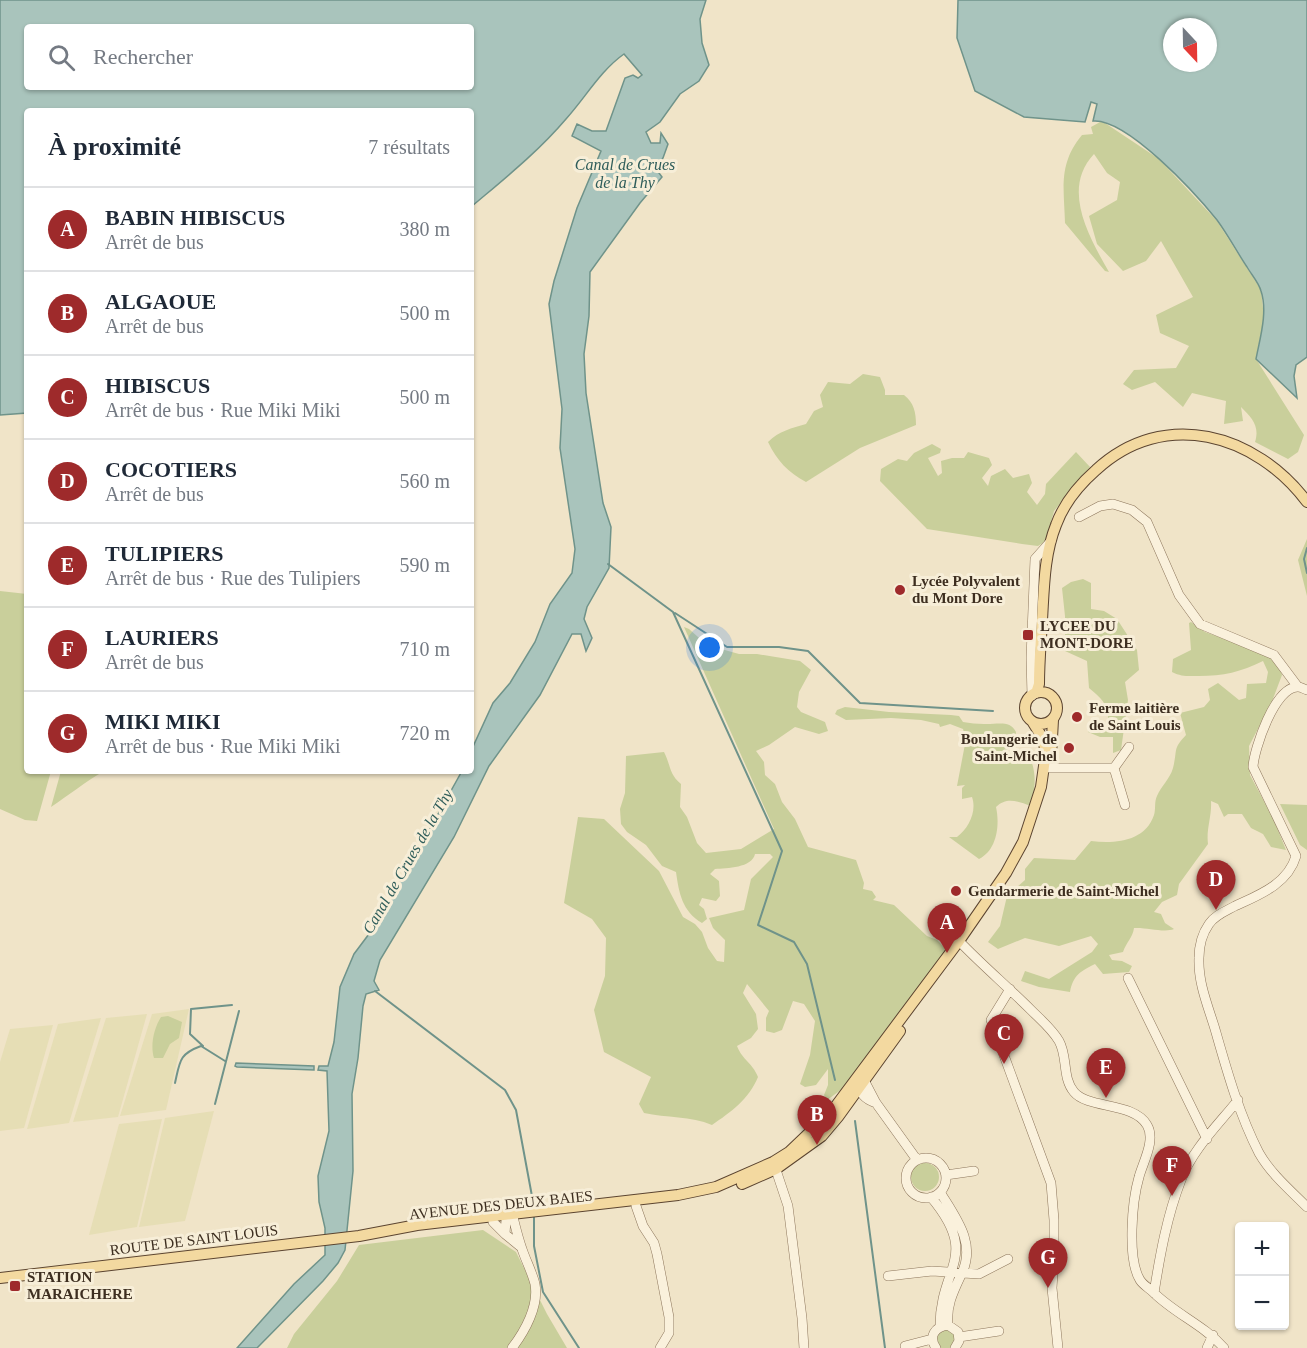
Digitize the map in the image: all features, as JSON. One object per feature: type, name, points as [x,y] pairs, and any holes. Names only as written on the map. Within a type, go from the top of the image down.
[{"type":"main road","name":"AVENUE DES DEUX BAIES","points":[[541,1213],[669,1202],[722,1191],[775,1165],[822,1136],[847,1105],[961,943],[1023,842],[1035,811],[1046,752],[1042,737],[1026,708],[1039,684],[1045,571],[1051,541],[1055,525],[1067,503],[1104,462],[1129,447],[1164,436],[1209,436],[1238,445],[1265,461],[1289,481],[1307,502]]},
{"type":"main road","name":"AVENUE DES DEUX BAIES","points":[[392,1231],[417,1225],[516,1216],[678,1195],[716,1187],[775,1165],[832,1111],[1005,884],[1029,843],[1042,807],[1050,768],[1053,720],[1057,706],[1056,701],[1048,694],[1043,650],[1043,609]]},
{"type":"main road","points":[[1034,695],[1048,694]]},
{"type":"main road","points":[[1032,721],[1040,724],[1053,720]]},
{"type":"main road","name":"AVENUE DES DEUX BAIES","points":[[392,1231],[493,1222],[516,1216]]},
{"type":"main road","name":"ROUTE DE SAINT LOUIS","points":[[0,1278],[392,1231]]},
{"type":"street","points":[[1079,517],[1100,506],[1113,504],[1131,510],[1147,522],[1179,595],[1200,624],[1274,655],[1302,688],[1286,691],[1276,705],[1262,730],[1252,767],[1296,856],[1307,861]]},
{"type":"street","points":[[1034,695],[1030,658],[1035,559],[1051,541]]},
{"type":"street","points":[[1114,768],[1129,747]]},
{"type":"street","points":[[1050,768],[1114,768]]},
{"type":"street","points":[[1114,768],[1125,805]]},
{"type":"street","points":[[1296,856],[1291,870],[1283,880],[1219,914],[1211,921],[1200,943],[1199,957],[1201,982],[1232,1087],[1260,1154],[1280,1181],[1307,1207]]},
{"type":"street","points":[[961,943],[1011,989],[1059,1041],[1065,1071],[1075,1094],[1123,1109],[1141,1117],[1147,1124],[1151,1135],[1136,1190],[1132,1245],[1135,1269],[1141,1281],[1163,1303],[1213,1335],[1224,1348]]},
{"type":"street","points":[[1128,978],[1207,1138]]},
{"type":"street","points":[[1011,989],[991,1020],[1051,1183],[1054,1220],[1052,1288],[1058,1348]]},
{"type":"street","points":[[882,1043],[880,1052],[860,1080],[861,1094],[872,1102],[917,1160]]},
{"type":"street","points":[[1154,1293],[1161,1250],[1181,1179],[1207,1138],[1238,1100]]},
{"type":"street","points":[[847,1105],[872,1102]]},
{"type":"street","points":[[923,1158],[936,1160],[946,1174],[944,1187],[935,1195],[918,1196],[908,1186],[906,1175],[908,1169],[917,1160],[923,1158]]},
{"type":"street","points":[[775,1165],[788,1206],[804,1348]]},
{"type":"street","points":[[946,1174],[974,1171]]},
{"type":"street","points":[[935,1195],[955,1237],[957,1248],[940,1310],[944,1326]]},
{"type":"street","points":[[935,1195],[964,1232],[967,1250],[963,1272],[948,1305],[944,1326]]},
{"type":"street","points":[[636,1206],[643,1226],[654,1243],[669,1317],[669,1333],[660,1348]]},
{"type":"street","points":[[505,1234],[516,1216]]},
{"type":"street","points":[[512,1348],[521,1336],[536,1298],[536,1286],[521,1247],[516,1216]]},
{"type":"street","points":[[493,1222],[521,1247]]},
{"type":"street","points":[[888,1276],[932,1271],[979,1274],[1008,1259]]},
{"type":"street","points":[[905,1346],[934,1344],[934,1332],[944,1326],[956,1329],[959,1336],[956,1348]]},
{"type":"street","points":[[959,1336],[999,1331]]},
{"type":"street","points":[[1207,1348],[1213,1335]]},
{"type":"shaded area","points":[[189,1009],[166,1110],[120,1116],[152,1014]]},
{"type":"shaded area","points":[[147,1014],[118,1117],[73,1122],[106,1018]]},
{"type":"shaded area","points":[[101,1018],[69,1123],[27,1129],[58,1024]]},
{"type":"shaded area","points":[[53,1025],[24,1128],[0,1131],[0,1062],[10,1029]]},
{"type":"shaded area","points":[[214,1111],[185,1221],[139,1227],[165,1118]]},
{"type":"shaded area","points":[[162,1119],[137,1227],[89,1235],[119,1124]]},
{"type":"green space","points":[[1102,121],[1159,159],[1217,221],[1261,290],[1264,318],[1256,359],[1304,435],[1298,452],[1288,459],[1255,442],[1256,427],[1241,407],[1243,421],[1224,424],[1226,401],[1192,393],[1183,407],[1155,382],[1132,390],[1123,384],[1134,370],[1176,368],[1189,346],[1160,333],[1156,315],[1193,297],[1161,241],[1146,261],[1123,271],[1097,244],[1089,216],[1117,200],[1120,182],[1107,173],[1094,154],[1084,168],[1079,197],[1087,229],[1109,272],[1105,271],[1065,223],[1064,177],[1069,156],[1082,135],[1093,134],[1091,127]]},
{"type":"green space","points":[[863,374],[880,377],[885,395],[904,395],[914,408],[916,425],[860,448],[806,482],[784,465],[768,442],[781,433],[806,424],[814,411],[823,407],[820,395],[828,382],[850,384]]},
{"type":"green space","points":[[932,444],[941,449],[940,453],[928,458],[938,476],[942,473],[941,461],[964,458],[968,452],[989,458],[992,465],[982,478],[988,486],[991,476],[1005,469],[1013,478],[1029,474],[1032,483],[1027,492],[1037,505],[1045,494],[1046,484],[1076,452],[1090,467],[1054,511],[1046,541],[1038,546],[1022,544],[927,529],[880,481],[881,469],[898,459],[907,461],[914,453]]},
{"type":"green space","points":[[1307,539],[1307,596],[1298,560]]},
{"type":"green space","points":[[1083,579],[1091,583],[1091,609],[1104,611],[1117,619],[1137,650],[1139,670],[1125,682],[1128,700],[1121,750],[1113,753],[1113,737],[1100,737],[1088,732],[1091,727],[1098,731],[1106,729],[1108,716],[1103,701],[1089,688],[1087,661],[1065,651],[1062,588],[1071,582]]},
{"type":"green space","points":[[0,591],[24,594],[24,774],[50,774],[37,821],[25,820],[0,809]]},
{"type":"green space","points":[[1191,622],[1205,632],[1268,656],[1280,668],[1282,675],[1271,704],[1249,746],[1250,775],[1274,820],[1286,850],[1271,847],[1263,834],[1251,828],[1242,814],[1228,814],[1224,817],[1218,804],[1211,801],[1208,844],[1179,884],[1177,895],[1162,902],[1154,912],[1161,914],[1165,923],[1174,929],[1134,928],[1123,952],[1109,955],[1112,960],[1122,961],[1132,966],[1129,972],[1103,974],[1095,964],[1078,974],[1070,992],[1039,987],[1021,981],[1025,971],[1049,979],[1092,952],[1098,944],[1091,936],[1059,946],[1025,938],[998,949],[988,942],[1000,926],[1007,896],[1025,880],[1025,869],[1034,858],[1075,860],[1091,841],[1119,841],[1144,831],[1154,815],[1159,792],[1172,772],[1177,747],[1186,735],[1180,713],[1204,707],[1210,700],[1208,689],[1218,683],[1239,700],[1246,698],[1247,684],[1266,683],[1268,672],[1263,661],[1239,671],[1216,675],[1185,676],[1172,672],[1173,659],[1191,650],[1189,623]]},
{"type":"green space","points":[[684,627],[707,645],[739,654],[757,654],[800,661],[811,670],[799,692],[797,707],[801,712],[825,722],[828,731],[819,734],[795,727],[756,751],[764,762],[765,775],[775,784],[782,802],[795,819],[808,847],[856,860],[864,883],[863,889],[872,891],[876,897],[873,900],[894,905],[927,936],[937,940],[947,950],[845,1087],[827,1100],[824,1095],[828,1085],[828,1069],[816,1085],[805,1087],[800,1084],[810,1055],[815,1021],[804,1004],[793,1001],[782,1030],[774,1033],[766,1031],[766,1018],[769,1011],[747,984],[743,993],[756,1014],[758,1029],[751,1038],[737,1046],[758,1077],[750,1092],[733,1110],[712,1125],[696,1120],[644,1113],[639,1104],[651,1077],[604,1052],[594,1010],[605,976],[606,938],[592,919],[564,903],[578,817],[604,819],[659,871],[683,917],[695,924],[702,932],[708,948],[717,961],[724,962],[725,940],[713,928],[709,918],[744,910],[751,879],[773,857],[770,854],[755,854],[753,859],[744,865],[715,869],[710,874],[719,881],[720,896],[716,901],[702,898],[699,905],[704,909],[707,919],[702,923],[686,907],[680,894],[676,872],[662,866],[646,845],[627,832],[621,824],[620,809],[625,793],[626,756],[664,752],[672,773],[681,784],[680,807],[687,817],[697,843],[706,853],[741,849],[774,829]]},
{"type":"green space","points":[[845,707],[951,715],[959,716],[963,722],[1010,725],[1016,732],[1015,740],[1007,749],[1012,756],[1027,751],[1033,765],[1035,785],[1031,806],[1009,801],[996,807],[998,821],[996,836],[990,850],[979,859],[949,837],[957,837],[965,829],[973,813],[972,797],[962,799],[962,788],[965,785],[957,786],[966,739],[963,729],[950,724],[940,727],[939,724],[921,720],[891,718],[846,720],[835,714],[837,710]]},
{"type":"green space","points":[[60,774],[99,774],[84,784],[51,807]]},
{"type":"green space","points":[[1280,804],[1307,805],[1307,850],[1300,845]]},
{"type":"green space","points":[[168,1016],[182,1022],[179,1038],[170,1044],[163,1058],[154,1058],[152,1048],[156,1026],[161,1017]]},
{"type":"green space","points":[[925,1163],[935,1167],[939,1177],[935,1187],[925,1191],[915,1187],[911,1177],[915,1167]]},
{"type":"green space","points":[[483,1230],[516,1252],[567,1348],[287,1348],[294,1334],[337,1281],[359,1245]]},
{"type":"green space","points":[[950,1329],[956,1337],[951,1348],[939,1348],[936,1332]]},
{"type":"water","name":"Canal de Crues de la Thy","points":[[0,0],[706,0],[700,19],[702,43],[709,65],[699,81],[680,94],[660,122],[646,132],[651,143],[660,143],[661,133],[668,144],[656,169],[662,177],[640,203],[590,272],[589,316],[584,354],[586,393],[603,503],[611,527],[609,568],[587,607],[584,619],[592,638],[586,651],[581,634],[572,634],[540,695],[489,766],[454,837],[380,960],[374,981],[379,990],[366,994],[363,1006],[352,1094],[353,1171],[345,1250],[338,1263],[323,1281],[257,1348],[237,1348],[294,1284],[325,1255],[325,1228],[319,1202],[318,1176],[329,1131],[327,1071],[318,1070],[319,1066],[328,1066],[334,1042],[340,987],[354,954],[378,922],[460,774],[474,774],[474,744],[493,703],[510,683],[535,642],[550,604],[572,573],[575,549],[560,448],[562,409],[549,304],[577,208],[601,151],[572,136],[577,124],[592,131],[606,131],[625,78],[633,75],[638,78],[642,75],[624,54],[601,76],[544,143],[474,204],[474,108],[24,108],[24,413],[0,415]]},
{"type":"water","points":[[958,0],[1307,0],[1307,357],[1296,365],[1294,376],[1297,398],[1256,359],[1264,316],[1263,299],[1257,282],[1221,226],[1178,176],[1142,144],[1124,132],[1107,123],[1093,121],[1097,104],[1091,102],[1085,122],[1024,117],[975,91],[957,38]]},
{"type":"water","points":[[236,1063],[314,1066],[314,1070],[237,1067]]},
{"type":"waterway","points":[[1307,548],[1304,559],[1307,573]]},
{"type":"waterway","points":[[608,564],[673,612],[782,851],[758,925],[794,942],[807,964],[835,1080]]},
{"type":"waterway","points":[[675,613],[727,647],[779,647],[808,651],[860,703],[993,711]]},
{"type":"waterway","points":[[375,991],[505,1090],[516,1110],[534,1207]]},
{"type":"waterway","points":[[203,1046],[190,1034],[191,1009],[232,1005]]},
{"type":"waterway","points":[[215,1104],[239,1011]]},
{"type":"waterway","points":[[175,1083],[184,1055],[194,1049],[201,1046],[225,1061]]},
{"type":"waterway","points":[[855,1121],[885,1348]]},
{"type":"waterway","points":[[534,1215],[534,1246],[543,1292],[579,1348]]},
{"type":"place","name":"Lycée Polyvalent du Mont Dore","points":[[900,590]]},
{"type":"place","name":"LYCEE DU MONT-DORE","points":[[1028,635]]},
{"type":"place","name":"Ferme laitière de Saint Louis","points":[[1077,717]]},
{"type":"place","name":"Boulangerie de Saint-Michel","points":[[1069,748]]},
{"type":"place","name":"Gendarmerie de Saint-Michel","points":[[956,891]]},
{"type":"place","name":"COCOTIERS","points":[[1216,910]]},
{"type":"place","name":"BABIN HIBISCUS","points":[[947,953]]},
{"type":"place","name":"HIBISCUS","points":[[1004,1064]]},
{"type":"place","name":"TULIPIERS","points":[[1106,1098]]},
{"type":"place","name":"ALGAOUE","points":[[817,1145]]},
{"type":"place","name":"LAURIERS","points":[[1172,1196]]},
{"type":"place","name":"STATION MARAICHERE","points":[[15,1286]]},
{"type":"place","name":"MIKI MIKI","points":[[1048,1288]]}]
